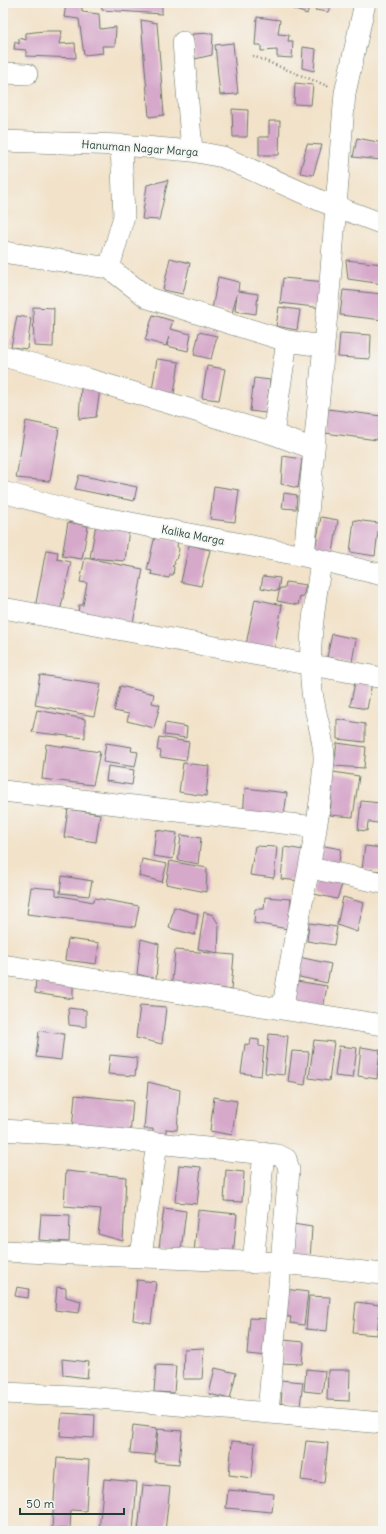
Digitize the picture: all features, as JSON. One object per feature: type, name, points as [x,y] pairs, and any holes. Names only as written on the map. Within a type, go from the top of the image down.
[{"type":"street","points":[[283,1008],[287,975],[310,868],[320,805],[324,757],[312,690],[314,449],[345,93],[365,3]]},
{"type":"street","points":[[183,42],[192,151]]},
{"type":"street","points":[[3,73],[27,74]]},
{"type":"street","name":"Hanuman Nagar Marga","points":[[3,141],[121,145],[192,151],[223,157],[336,207],[383,224]]},
{"type":"street","points":[[109,268],[124,216],[121,145]]},
{"type":"street","points":[[3,252],[109,268],[148,298],[287,341],[323,346]]},
{"type":"street","points":[[273,434],[287,341]]},
{"type":"street","points":[[3,356],[88,379],[273,434],[314,449]]},
{"type":"street","name":"Kalika Marga","points":[[3,492],[84,514],[312,559],[383,575]]},
{"type":"street","points":[[3,608],[383,678]]},
{"type":"street","points":[[3,791],[316,827]]},
{"type":"street","points":[[310,868],[383,883]]},
{"type":"street","points":[[3,965],[383,1025]]},
{"type":"street","points":[[3,1130],[264,1153],[278,1155],[286,1159],[289,1170],[268,1413]]},
{"type":"street","points":[[142,1256],[157,1143]]},
{"type":"street","points":[[253,1263],[264,1153]]},
{"type":"street","points":[[3,1250],[142,1256],[253,1263],[282,1263],[383,1274]]},
{"type":"street","points":[[3,1392],[74,1396],[383,1422]]},
{"type":"path","points":[[254,56],[302,77],[345,93]]},
{"type":"building","points":[[100,3],[162,3],[162,14],[102,10]]},
{"type":"building","points":[[295,3],[310,3],[307,14],[293,9]]},
{"type":"building","points":[[316,3],[331,3],[328,12],[315,10]]},
{"type":"building","points":[[66,4],[82,6],[82,12],[99,14],[100,29],[116,27],[115,46],[102,46],[103,53],[84,55],[79,19],[64,17]]},
{"type":"building","points":[[257,17],[280,20],[278,34],[289,35],[288,41],[293,41],[292,58],[277,57],[277,50],[261,51],[261,45],[255,45]]},
{"type":"building","points":[[141,20],[157,23],[164,115],[149,117]]},
{"type":"building","points":[[62,31],[59,44],[75,43],[76,58],[26,56],[26,50],[14,49],[15,42],[19,44],[19,38],[26,40],[26,33]]},
{"type":"building","points":[[213,33],[212,55],[195,59],[192,34]]},
{"type":"building","points":[[233,43],[238,94],[220,95],[215,45]]},
{"type":"building","points":[[303,47],[316,49],[314,71],[302,68]]},
{"type":"building","points":[[295,83],[313,85],[311,105],[294,104]]},
{"type":"building","points":[[232,109],[248,110],[247,137],[233,137]]},
{"type":"building","points":[[269,121],[280,121],[279,155],[259,155],[259,137],[269,137]]},
{"type":"building","points":[[357,138],[383,143],[383,155],[381,160],[353,157]]},
{"type":"building","points":[[307,144],[322,145],[313,175],[300,173]]},
{"type":"building","points":[[168,180],[159,220],[142,219],[147,185]]},
{"type":"building","points":[[170,258],[190,263],[183,294],[163,290]]},
{"type":"building","points":[[346,260],[383,264],[383,284],[348,279]]},
{"type":"building","points":[[218,277],[239,282],[238,291],[258,294],[256,314],[235,311],[237,294],[232,313],[212,309]]},
{"type":"building","points":[[283,278],[326,282],[323,308],[280,303]]},
{"type":"building","points":[[343,290],[383,294],[383,320],[340,315]]},
{"type":"building","points":[[33,307],[54,308],[53,347],[34,346]]},
{"type":"building","points":[[279,307],[300,310],[297,330],[276,326]]},
{"type":"building","points":[[153,315],[173,321],[170,329],[191,334],[188,351],[167,346],[169,337],[166,346],[145,340]]},
{"type":"building","points":[[17,316],[31,318],[27,349],[11,347]]},
{"type":"building","points":[[199,332],[217,336],[211,359],[194,355]]},
{"type":"building","points":[[340,333],[371,335],[370,359],[338,357]]},
{"type":"building","points":[[157,359],[179,362],[174,394],[152,390]]},
{"type":"building","points":[[207,366],[225,369],[219,400],[202,398]]},
{"type":"building","points":[[254,378],[270,380],[266,413],[250,411]]},
{"type":"building","points":[[81,388],[100,389],[96,417],[79,419]]},
{"type":"building","points":[[328,409],[381,416],[377,440],[325,433]]},
{"type":"building","points":[[26,421],[59,428],[50,481],[16,478]]},
{"type":"building","points":[[283,456],[302,459],[298,488],[281,484]]},
{"type":"building","points":[[79,475],[137,487],[134,501],[75,489]]},
{"type":"building","points":[[214,486],[239,490],[235,522],[210,519]]},
{"type":"building","points":[[284,493],[297,495],[296,509],[282,508]]},
{"type":"building","points":[[321,517],[338,520],[333,553],[315,550]]},
{"type":"building","points":[[97,518],[129,529],[125,561],[90,558]]},
{"type":"building","points":[[354,520],[379,523],[375,556],[350,552]]},
{"type":"building","points":[[68,522],[88,526],[82,559],[62,556]]},
{"type":"building","points":[[155,536],[178,541],[177,546],[179,549],[176,560],[174,561],[175,564],[172,566],[174,567],[173,575],[170,575],[169,578],[151,574],[152,571],[147,570]]},
{"type":"building","points":[[189,545],[210,550],[201,586],[181,582]]},
{"type":"building","points":[[46,550],[58,552],[57,559],[71,562],[60,612],[35,608]]},
{"type":"building","points":[[85,558],[143,569],[133,623],[78,613],[79,605],[83,605],[87,583],[80,582]]},
{"type":"building","points":[[263,576],[280,578],[278,591],[261,588]]},
{"type":"building","points":[[286,582],[306,585],[303,597],[300,596],[298,605],[277,601],[280,588],[285,588]]},
{"type":"building","points":[[255,599],[282,605],[274,651],[246,645]]},
{"type":"building","points":[[332,634],[356,639],[352,662],[327,657]]},
{"type":"building","points":[[40,675],[101,684],[94,716],[35,705]]},
{"type":"building","points":[[356,678],[372,683],[367,709],[350,706]]},
{"type":"building","points":[[120,686],[154,694],[152,703],[160,705],[154,728],[127,721],[129,714],[114,711]]},
{"type":"building","points":[[37,710],[85,719],[85,738],[32,732]]},
{"type":"building","points":[[337,719],[365,724],[365,742],[337,739]]},
{"type":"building","points":[[165,723],[187,727],[186,738],[164,735]]},
{"type":"building","points":[[159,737],[189,742],[186,761],[160,757],[161,751],[157,750]]},
{"type":"building","points":[[106,743],[132,747],[131,751],[138,752],[135,767],[103,762]]},
{"type":"building","points":[[337,743],[366,747],[364,768],[334,766]]},
{"type":"building","points":[[46,744],[100,752],[93,785],[42,779]]},
{"type":"building","points":[[183,763],[209,766],[206,796],[179,792]]},
{"type":"building","points":[[108,766],[134,770],[132,785],[106,781]]},
{"type":"building","points":[[333,772],[359,776],[353,817],[330,815]]},
{"type":"building","points":[[245,788],[287,793],[283,823],[243,818]]},
{"type":"building","points":[[361,801],[380,803],[378,823],[368,822],[367,831],[358,830]]},
{"type":"building","points":[[68,809],[100,814],[96,842],[64,837]]},
{"type":"building","points":[[156,830],[177,833],[173,859],[153,856]]},
{"type":"building","points":[[181,835],[201,838],[198,864],[178,860]]},
{"type":"building","points":[[319,845],[341,849],[338,868],[316,865]]},
{"type":"building","points":[[255,846],[277,847],[274,878],[250,875]]},
{"type":"building","points":[[365,846],[383,848],[381,871],[362,869]]},
{"type":"building","points":[[284,847],[304,850],[299,881],[281,879]]},
{"type":"building","points":[[142,859],[167,864],[162,882],[139,876]]},
{"type":"building","points":[[170,861],[207,868],[206,892],[166,884]]},
{"type":"building","points":[[62,876],[92,881],[89,896],[60,893]]},
{"type":"building","points":[[316,876],[343,882],[337,899],[314,894]]},
{"type":"building","points":[[31,887],[56,889],[56,895],[93,902],[95,898],[139,906],[135,927],[27,914]]},
{"type":"building","points":[[265,897],[291,899],[288,929],[254,923],[255,909],[264,909]]},
{"type":"building","points":[[343,897],[364,903],[357,932],[337,925]]},
{"type":"building","points":[[174,907],[198,914],[195,935],[169,928]]},
{"type":"building","points":[[204,912],[213,915],[219,925],[218,953],[198,949]]},
{"type":"building","points":[[309,923],[337,927],[334,945],[307,941]]},
{"type":"building","points":[[68,939],[99,943],[96,964],[65,960]]},
{"type":"building","points":[[141,939],[159,944],[156,979],[137,974]]},
{"type":"building","points":[[175,950],[234,955],[231,990],[172,982]]},
{"type":"building","points":[[299,957],[331,964],[327,983],[295,976]]},
{"type":"building","points":[[36,976],[73,981],[73,999],[35,993]]},
{"type":"building","points":[[296,981],[327,986],[323,1009],[292,1003]]},
{"type":"building","points":[[140,1005],[166,1007],[162,1044],[136,1038]]},
{"type":"building","points":[[68,1008],[86,1010],[86,1027],[69,1025]]},
{"type":"building","points":[[39,1031],[64,1034],[61,1060],[36,1057]]},
{"type":"building","points":[[269,1034],[288,1036],[284,1075],[265,1073]]},
{"type":"building","points":[[251,1039],[259,1040],[259,1046],[264,1047],[261,1076],[241,1073],[245,1044],[250,1045]]},
{"type":"building","points":[[314,1040],[334,1042],[329,1081],[309,1078]]},
{"type":"building","points":[[339,1046],[357,1048],[353,1078],[335,1076]]},
{"type":"building","points":[[361,1047],[380,1050],[377,1079],[358,1076]]},
{"type":"building","points":[[292,1051],[309,1052],[305,1085],[288,1082]]},
{"type":"building","points":[[110,1055],[137,1058],[135,1076],[108,1074]]},
{"type":"building","points":[[148,1082],[180,1090],[177,1130],[166,1129],[166,1134],[153,1133],[153,1129],[144,1129]]},
{"type":"building","points":[[75,1095],[133,1101],[130,1136],[72,1130]]},
{"type":"building","points":[[214,1097],[237,1101],[232,1135],[210,1131]]},
{"type":"building","points":[[179,1165],[201,1167],[197,1204],[175,1202]]},
{"type":"building","points":[[226,1170],[244,1172],[242,1202],[224,1201]]},
{"type":"building","points":[[66,1171],[126,1177],[123,1241],[98,1234],[101,1209],[64,1206]]},
{"type":"building","points":[[164,1208],[186,1211],[181,1251],[159,1248]]},
{"type":"building","points":[[198,1210],[237,1214],[233,1257],[194,1253]]},
{"type":"building","points":[[41,1214],[70,1215],[69,1242],[39,1240]]},
{"type":"building","points":[[293,1224],[312,1227],[310,1260],[291,1259]]},
{"type":"building","points":[[137,1280],[156,1282],[151,1323],[133,1320]]},
{"type":"building","points":[[17,1287],[29,1289],[28,1298],[15,1296]]},
{"type":"building","points":[[57,1287],[66,1288],[66,1297],[81,1301],[79,1313],[55,1310]]},
{"type":"building","points":[[285,1289],[308,1292],[304,1325],[290,1323],[291,1317],[282,1316]]},
{"type":"building","points":[[309,1296],[330,1297],[327,1331],[306,1329]]},
{"type":"building","points":[[356,1302],[380,1305],[377,1335],[353,1333]]},
{"type":"building","points":[[250,1318],[270,1319],[267,1356],[247,1354]]},
{"type":"building","points":[[283,1340],[304,1342],[302,1364],[281,1363]]},
{"type":"building","points":[[204,1348],[202,1379],[183,1379],[184,1349]]},
{"type":"building","points":[[62,1359],[89,1362],[87,1378],[63,1375]]},
{"type":"building","points":[[156,1365],[176,1366],[174,1393],[154,1392]]},
{"type":"building","points":[[215,1368],[236,1373],[230,1399],[209,1394]]},
{"type":"building","points":[[306,1369],[325,1371],[322,1393],[304,1391]]},
{"type":"building","points":[[328,1370],[350,1370],[349,1401],[327,1400]]},
{"type":"building","points":[[280,1380],[303,1382],[300,1406],[281,1404],[282,1393],[279,1392]]},
{"type":"building","points":[[383,1391],[383,1403],[380,1402]]},
{"type":"building","points":[[62,1413],[95,1415],[94,1438],[60,1436]]},
{"type":"building","points":[[133,1425],[157,1428],[154,1455],[130,1453]]},
{"type":"building","points":[[158,1429],[182,1431],[179,1464],[155,1462]]},
{"type":"building","points":[[232,1441],[255,1443],[252,1478],[229,1475]]},
{"type":"building","points":[[306,1441],[328,1443],[324,1483],[301,1480]]},
{"type":"building","points":[[57,1458],[89,1460],[86,1511],[71,1510],[70,1529],[52,1528]]},
{"type":"building","points":[[104,1479],[137,1482],[133,1531],[99,1531]]},
{"type":"building","points":[[143,1485],[170,1487],[165,1531],[138,1531]]},
{"type":"building","points":[[228,1490],[274,1494],[272,1512],[226,1508]]}]
